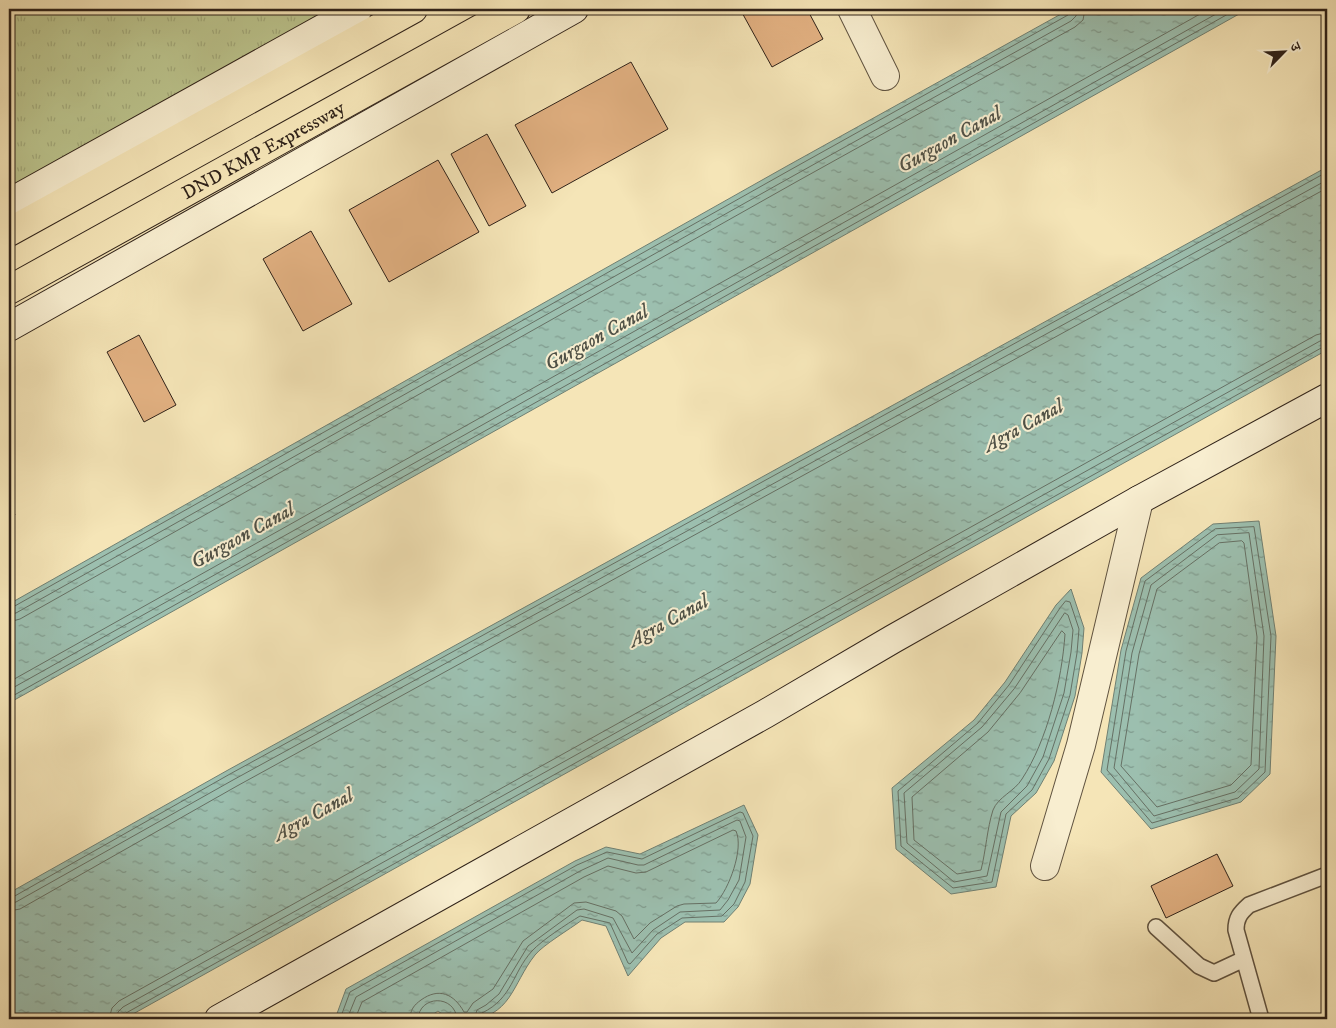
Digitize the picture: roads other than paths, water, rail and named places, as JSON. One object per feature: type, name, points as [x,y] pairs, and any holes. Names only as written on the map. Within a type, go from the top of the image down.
[{"type":"highway","points":[[9,232],[413,9]]},
{"type":"highway","name":"DND KMP Expressway","points":[[9,290],[516,9]]},
{"type":"street","points":[[9,204],[358,9]]},
{"type":"street","points":[[9,328],[574,9]]},
{"type":"street","points":[[852,9],[885,76]]},
{"type":"street","points":[[219,1019],[756,719],[1139,500],[1327,398]]},
{"type":"street","points":[[1045,866],[1081,745],[1139,500]]},
{"type":"lane","points":[[1261,1019],[1236,930],[1236,920],[1240,912],[1249,905],[1327,875]]},
{"type":"lane","points":[[1156,927],[1199,966],[1214,973],[1244,959]]},
{"type":"water","name":"Gurgaon Canal","points":[[1070,9],[1248,9],[9,703],[9,604]]},
{"type":"water","name":"Agra Canal","points":[[1327,167],[1327,350],[124,1019],[9,1019],[9,893],[228,770]]},
{"type":"water","points":[[1259,521],[1276,636],[1270,774],[1241,802],[1151,829],[1101,772],[1121,650],[1141,578],[1213,524]]},
{"type":"water","points":[[1071,589],[1084,628],[1082,653],[1075,696],[1054,761],[1036,793],[1011,816],[996,887],[951,894],[896,849],[892,788],[974,720],[1005,682],[1056,605]]},
{"type":"water","points":[[744,805],[758,835],[750,884],[738,907],[724,922],[685,922],[661,938],[628,976],[606,926],[582,920],[535,955],[509,998],[493,1013],[466,1019],[451,1018],[438,1011],[426,1019],[335,1019],[346,989],[575,861],[606,847],[640,854]]}]
